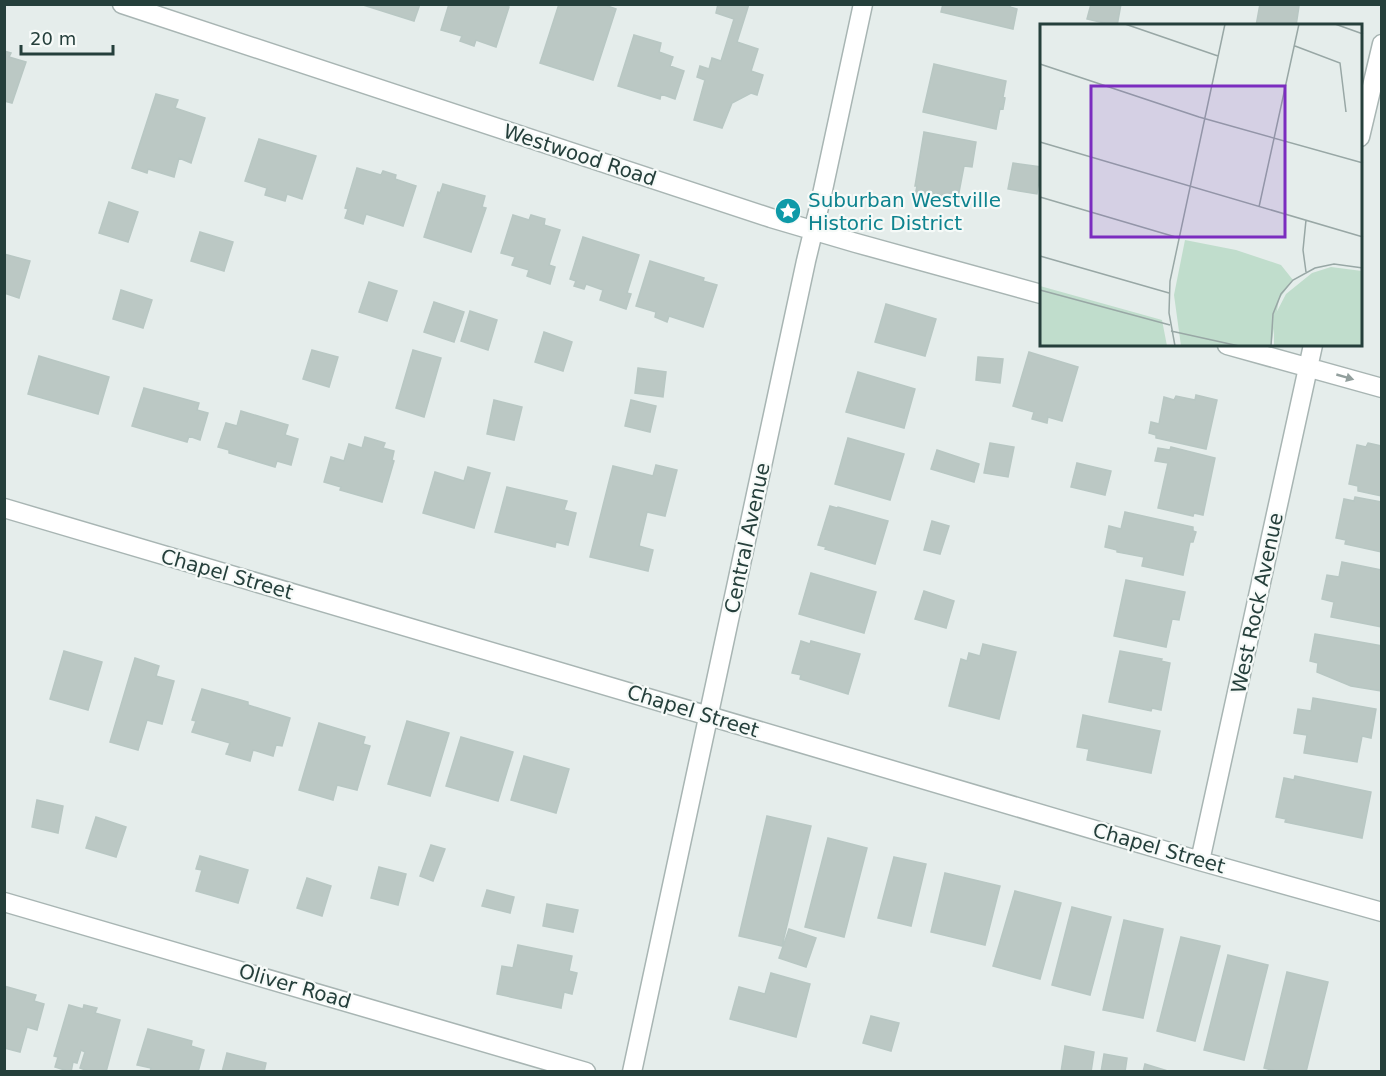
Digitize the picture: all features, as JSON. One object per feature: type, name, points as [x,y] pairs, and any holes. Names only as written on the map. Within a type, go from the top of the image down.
[{"type":"street","name":"Westwood Road","points":[[122,4],[813,231],[1040,294]]},
{"type":"street","name":"Central Avenue","points":[[632,1071],[863,4]]},
{"type":"street","points":[[1362,129],[1382,44]]},
{"type":"street","points":[[1231,346],[1382,388]]},
{"type":"street","name":"West Rock Avenue","points":[[1200,861],[1313,346]]},
{"type":"street","name":"Chapel Street","points":[[4,508],[1200,861],[1382,912]]},
{"type":"street","name":"Oliver Road","points":[[4,902],[586,1071]]},
{"type":"building","points":[[360,4],[420,4],[414,21]]},
{"type":"building","points":[[449,4],[501,4],[509,7],[496,47],[476,40],[474,46],[460,41],[462,36],[441,30]]},
{"type":"building","points":[[559,4],[602,4],[616,9],[593,80],[540,63]]},
{"type":"building","points":[[718,4],[749,4],[737,42],[758,49],[751,71],[763,75],[757,95],[751,93],[732,103],[722,128],[694,120],[705,80],[697,77],[700,66],[709,69],[712,58],[721,61],[734,19],[716,13]]},
{"type":"building","points":[[943,4],[1010,4],[1010,7],[1017,9],[1013,29],[941,12]]},
{"type":"building","points":[[1091,4],[1121,4],[1117,24],[1087,19]]},
{"type":"building","points":[[1260,4],[1299,6],[1296,24],[1256,24]]},
{"type":"building","points":[[634,35],[661,43],[659,52],[673,57],[670,66],[684,71],[675,99],[661,94],[660,99],[618,86]]},
{"type":"building","points":[[4,51],[11,53],[9,57],[26,62],[12,103],[4,101]]},
{"type":"building","points":[[934,64],[1006,81],[1003,109],[1000,108],[996,129],[923,112]]},
{"type":"building","points":[[156,94],[178,100],[175,108],[205,118],[191,163],[179,158],[174,177],[148,169],[147,173],[132,168]]},
{"type":"building","points":[[924,132],[976,142],[972,167],[964,166],[957,203],[915,196]]},
{"type":"building","points":[[259,139],[316,156],[302,199],[287,194],[285,201],[265,195],[267,188],[245,181]]},
{"type":"building","points":[[1013,163],[1040,167],[1037,194],[1008,189]]},
{"type":"building","points":[[357,168],[381,175],[383,171],[396,175],[395,179],[416,186],[403,226],[366,214],[363,224],[345,218],[348,209],[345,208]]},
{"type":"building","points":[[443,184],[485,196],[482,207],[486,208],[471,252],[424,237],[438,192],[440,193]]},
{"type":"building","points":[[109,202],[138,212],[128,242],[99,233]]},
{"type":"building","points":[[513,215],[529,220],[531,215],[545,219],[544,225],[560,230],[549,265],[555,267],[550,284],[527,276],[529,270],[512,265],[515,257],[501,253]]},
{"type":"building","points":[[200,232],[233,242],[224,271],[191,261]]},
{"type":"building","points":[[583,237],[639,255],[627,293],[631,294],[626,309],[600,300],[603,290],[586,284],[584,289],[574,286],[576,281],[570,279]]},
{"type":"building","points":[[4,254],[30,261],[19,298],[4,293]]},
{"type":"building","points":[[650,261],[704,278],[703,281],[717,285],[703,327],[669,316],[667,322],[655,317],[656,312],[636,306]]},
{"type":"building","points":[[369,282],[397,291],[387,321],[359,312]]},
{"type":"building","points":[[121,290],[152,300],[143,328],[113,319]]},
{"type":"building","points":[[434,302],[464,312],[454,342],[424,332]]},
{"type":"building","points":[[886,304],[936,319],[925,356],[875,342]]},
{"type":"building","points":[[470,311],[497,320],[488,350],[461,341]]},
{"type":"building","points":[[544,332],[572,342],[563,371],[535,362]]},
{"type":"building","points":[[312,350],[338,357],[329,387],[303,379]]},
{"type":"building","points":[[413,350],[441,358],[424,417],[396,408]]},
{"type":"building","points":[[1029,352],[1078,367],[1062,421],[1048,417],[1047,423],[1032,419],[1034,412],[1013,406]]},
{"type":"building","points":[[39,356],[109,377],[98,414],[28,394]]},
{"type":"building","points":[[978,357],[1003,359],[1000,383],[976,380]]},
{"type":"building","points":[[638,368],[666,372],[663,397],[635,393]]},
{"type":"building","points":[[858,372],[915,389],[904,428],[846,412]]},
{"type":"building","points":[[144,388],[199,403],[197,410],[208,413],[200,440],[189,436],[187,442],[132,426]]},
{"type":"building","points":[[1196,395],[1217,400],[1206,449],[1156,438],[1156,435],[1149,433],[1151,422],[1159,424],[1164,397],[1174,400],[1176,396],[1195,400]]},
{"type":"building","points":[[494,400],[522,407],[514,440],[487,434]]},
{"type":"building","points":[[631,400],[656,406],[650,432],[625,426]]},
{"type":"building","points":[[241,411],[288,425],[285,435],[298,439],[291,465],[277,461],[275,467],[229,453],[229,450],[218,447],[226,423],[237,426]]},
{"type":"building","points":[[365,437],[385,443],[383,448],[394,451],[392,460],[394,461],[382,502],[340,490],[341,487],[324,482],[331,457],[344,461],[349,444],[362,448]]},
{"type":"building","points":[[848,438],[904,454],[890,500],[835,484]]},
{"type":"building","points":[[990,443],[1014,447],[1008,477],[984,473]]},
{"type":"building","points":[[1368,443],[1382,446],[1382,496],[1358,491],[1358,486],[1349,484],[1357,445],[1366,447]]},
{"type":"building","points":[[1171,447],[1215,458],[1203,515],[1194,513],[1193,516],[1158,508],[1168,463],[1155,461],[1158,448],[1170,450]]},
{"type":"building","points":[[937,450],[979,464],[974,482],[931,469]]},
{"type":"building","points":[[1077,463],[1111,471],[1105,495],[1071,487]]},
{"type":"building","points":[[656,465],[677,470],[665,516],[647,512],[639,546],[653,550],[648,571],[590,557],[613,466],[653,476]]},
{"type":"building","points":[[468,467],[490,473],[474,528],[423,513],[435,472],[464,481]]},
{"type":"building","points":[[507,487],[567,501],[564,510],[576,513],[568,545],[556,542],[555,547],[495,532]]},
{"type":"building","points":[[1355,497],[1382,502],[1382,552],[1345,544],[1346,540],[1336,538],[1344,499],[1354,501]]},
{"type":"building","points":[[830,506],[888,521],[875,564],[818,545]]},
{"type":"building","points":[[1125,512],[1193,527],[1193,531],[1196,532],[1193,542],[1190,542],[1183,575],[1142,566],[1144,557],[1117,552],[1117,550],[1105,547],[1109,526],[1121,529]]},
{"type":"building","points":[[932,521],[949,526],[940,554],[924,550]]},
{"type":"building","points":[[1342,562],[1382,570],[1382,627],[1331,617],[1334,602],[1322,599],[1327,575],[1339,577]]},
{"type":"building","points":[[811,573],[876,592],[864,633],[799,614]]},
{"type":"building","points":[[1126,580],[1185,592],[1179,620],[1172,619],[1166,647],[1114,636]]},
{"type":"building","points":[[924,591],[954,601],[946,628],[915,619]]},
{"type":"building","points":[[1315,634],[1382,646],[1382,691],[1351,686],[1317,672],[1318,663],[1310,661]]},
{"type":"building","points":[[801,641],[810,644],[811,641],[860,654],[848,694],[800,679],[801,675],[792,673]]},
{"type":"building","points":[[983,644],[1016,652],[999,719],[949,706],[961,659],[967,661],[969,653],[980,656]]},
{"type":"building","points":[[64,651],[102,662],[88,710],[50,699]]},
{"type":"building","points":[[1120,651],[1162,659],[1161,661],[1170,663],[1161,710],[1152,708],[1151,711],[1109,702]]},
{"type":"building","points":[[135,658],[159,666],[156,676],[174,681],[162,724],[147,720],[138,750],[110,742]]},
{"type":"building","points":[[202,689],[248,702],[248,705],[290,718],[282,746],[276,745],[273,756],[253,750],[250,761],[226,754],[230,743],[192,732],[196,721],[192,720]]},
{"type":"building","points":[[1313,698],[1376,709],[1371,738],[1362,736],[1357,762],[1304,753],[1307,735],[1294,733],[1298,709],[1311,711]]},
{"type":"building","points":[[1083,715],[1160,731],[1151,773],[1087,760],[1089,749],[1077,747]]},
{"type":"building","points":[[407,721],[449,733],[430,796],[388,784]]},
{"type":"building","points":[[319,723],[365,737],[363,744],[370,746],[357,790],[337,785],[333,800],[299,790]]},
{"type":"building","points":[[461,737],[513,752],[498,801],[446,786]]},
{"type":"building","points":[[524,756],[569,769],[556,813],[511,800]]},
{"type":"building","points":[[1295,776],[1371,792],[1362,838],[1285,822],[1286,819],[1276,817],[1284,778],[1294,780]]},
{"type":"building","points":[[37,800],[63,806],[58,833],[32,827]]},
{"type":"building","points":[[767,816],[811,826],[782,946],[739,936]]},
{"type":"building","points":[[96,817],[126,827],[116,857],[86,848]]},
{"type":"building","points":[[828,838],[867,848],[844,937],[805,927]]},
{"type":"building","points":[[431,845],[445,849],[433,881],[420,876]]},
{"type":"building","points":[[200,856],[248,870],[238,903],[196,891],[202,870],[196,869]]},
{"type":"building","points":[[894,857],[926,864],[911,926],[878,918]]},
{"type":"building","points":[[379,867],[406,874],[398,905],[371,898]]},
{"type":"building","points":[[945,873],[1000,886],[985,945],[931,932]]},
{"type":"building","points":[[307,878],[331,886],[322,916],[297,908]]},
{"type":"building","points":[[487,890],[514,897],[510,913],[482,906]]},
{"type":"building","points":[[1015,891],[1061,903],[1040,979],[993,966]]},
{"type":"building","points":[[547,904],[578,910],[573,932],[543,926]]},
{"type":"building","points":[[1072,907],[1111,917],[1090,995],[1052,985]]},
{"type":"building","points":[[1124,920],[1163,929],[1143,1018],[1103,1010]]},
{"type":"building","points":[[789,929],[816,938],[806,967],[779,958]]},
{"type":"building","points":[[1181,937],[1220,946],[1195,1041],[1157,1031]]},
{"type":"building","points":[[518,945],[572,956],[569,971],[577,973],[572,994],[564,992],[561,1008],[497,994],[502,966],[513,968]]},
{"type":"building","points":[[1228,955],[1268,965],[1244,1060],[1204,1050]]},
{"type":"building","points":[[1287,972],[1328,982],[1306,1072],[1279,1072],[1264,1068]]},
{"type":"building","points":[[771,973],[810,984],[796,1037],[730,1019],[739,987],[765,994]]},
{"type":"building","points":[[4,986],[36,995],[34,1001],[44,1004],[37,1030],[27,1027],[20,1052],[4,1048]]},
{"type":"building","points":[[69,1005],[83,1009],[84,1005],[97,1008],[95,1013],[120,1020],[106,1072],[91,1072],[80,1068],[85,1052],[81,1050],[77,1063],[73,1062],[71,1072],[55,1067],[58,1057],[54,1056]]},
{"type":"building","points":[[871,1016],[899,1023],[891,1051],[863,1043]]},
{"type":"building","points":[[148,1029],[192,1041],[191,1046],[204,1050],[198,1072],[150,1072],[151,1068],[137,1065]]},
{"type":"building","points":[[1065,1046],[1094,1052],[1091,1072],[1061,1072]]},
{"type":"building","points":[[227,1053],[266,1063],[264,1072],[222,1072]]},
{"type":"building","points":[[1104,1054],[1127,1058],[1125,1072],[1101,1072]]},
{"type":"building","points":[[1145,1064],[1171,1072],[1143,1072]]},
{"type":"place","name":"Suburban Westville Historic District","points":[[788,211]]}]
